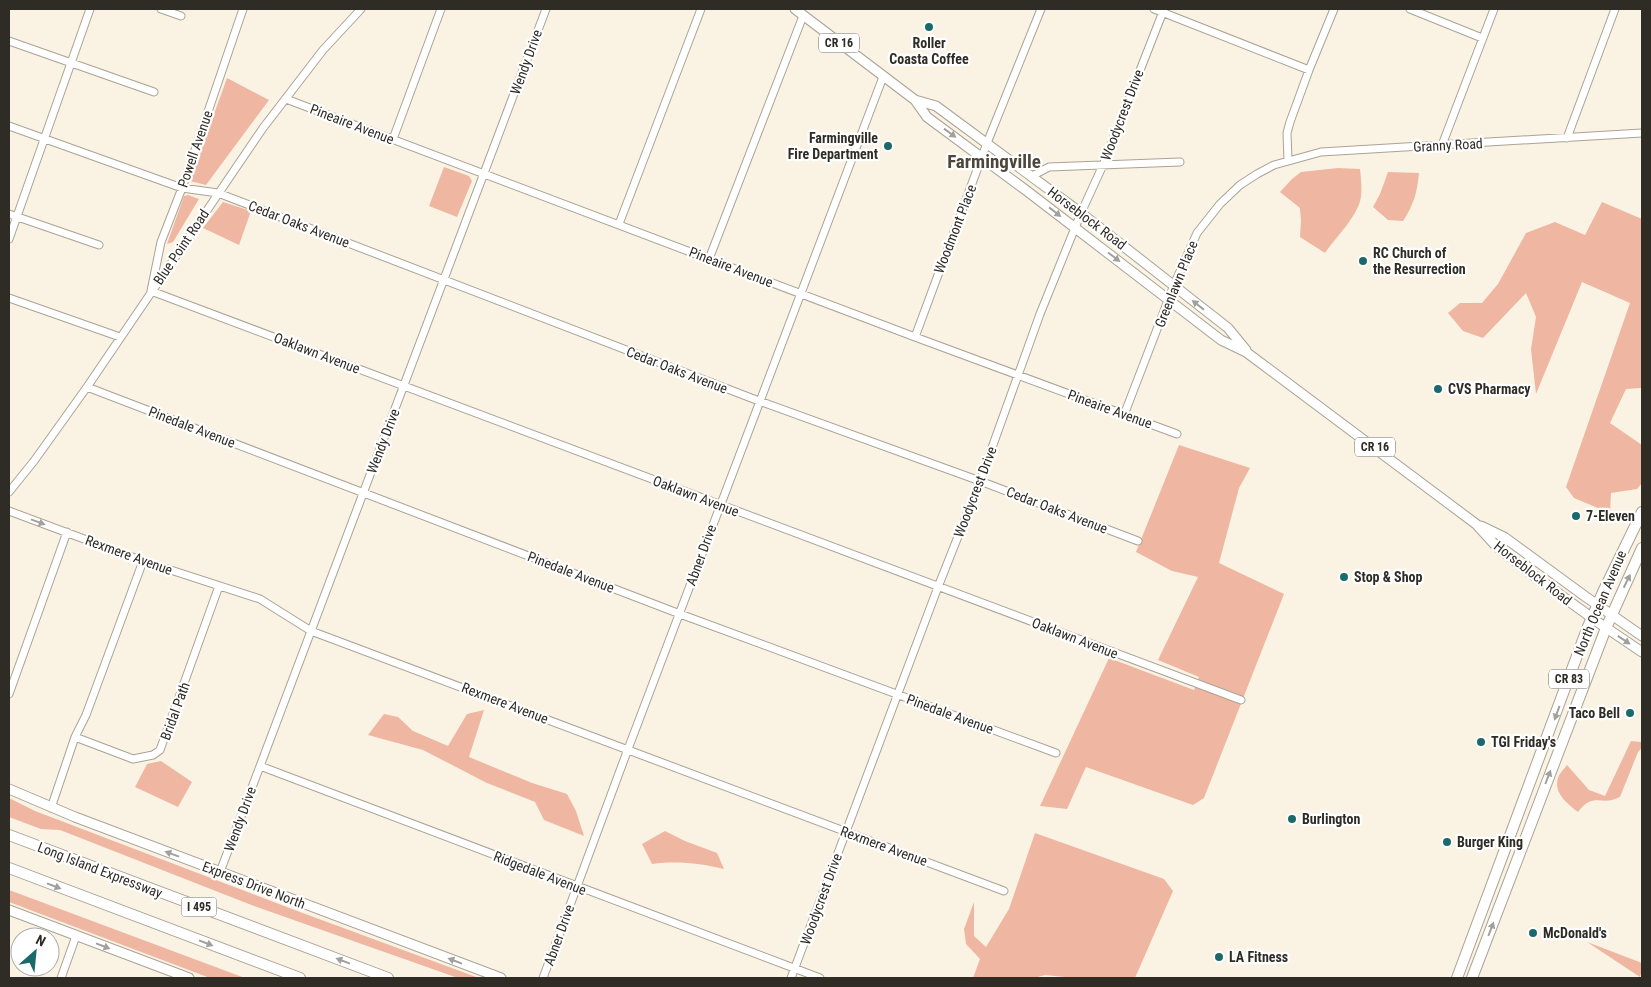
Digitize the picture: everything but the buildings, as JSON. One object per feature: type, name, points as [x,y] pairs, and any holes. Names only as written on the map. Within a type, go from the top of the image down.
[{"type":"highway","name":"North Ocean Avenue","points":[[1458,978],[1597,604],[1642,512]]},
{"type":"highway","name":"North Ocean Avenue","points":[[1472,978],[1606,628],[1642,548]]},
{"type":"highway","name":"Long Island Expressway","points":[[9,835],[388,978]]},
{"type":"highway","name":"I 495","points":[[9,868],[300,978]]},
{"type":"main road","name":"Horseblock Road","points":[[794,9],[915,100],[927,117],[1075,227],[1221,340],[1246,352],[1476,524],[1497,547],[1592,618],[1642,652]]},
{"type":"main road","name":"Horseblock Road","points":[[915,100],[936,106],[1081,213],[1228,328],[1246,352]]},
{"type":"main road","name":"Horseblock Road","points":[[1476,524],[1504,536],[1642,636]]},
{"type":"main road","name":"Express Drive North","points":[[9,789],[51,808],[501,978]]},
{"type":"main road","points":[[9,910],[183,977]]},
{"type":"street","points":[[9,239],[90,9]]},
{"type":"street","points":[[161,9],[181,16]]},
{"type":"street","name":"Powell Avenue","points":[[151,291],[161,242],[182,188],[244,9]]},
{"type":"street","name":"Blue Point Road","points":[[9,492],[34,462],[87,387],[263,128],[323,50],[361,9]]},
{"type":"street","points":[[393,139],[441,9]]},
{"type":"street","name":"Wendy Drive","points":[[220,872],[546,9]]},
{"type":"street","points":[[619,224],[701,9]]},
{"type":"street","name":"Woodmont Place","points":[[915,338],[982,157],[1042,9]]},
{"type":"street","points":[[1154,9],[1163,10],[1309,70]]},
{"type":"street","points":[[1288,161],[1287,133],[1309,70],[1334,9]]},
{"type":"street","points":[[1410,9],[1482,38]]},
{"type":"street","points":[[1442,145],[1494,9]]},
{"type":"street","points":[[1567,138],[1615,9]]},
{"type":"street","name":"Woodycrest Drive","points":[[792,978],[938,587],[980,481],[1017,376],[1075,227],[1103,165],[1163,10]]},
{"type":"street","points":[[710,259],[803,16]]},
{"type":"street","points":[[9,41],[154,92]]},
{"type":"street","name":"Abner Drive","points":[[543,978],[759,401],[883,77]]},
{"type":"street","name":"Pineaire Avenue","points":[[286,99],[915,338],[1177,434]]},
{"type":"street","name":"Cedar Oaks Avenue","points":[[9,126],[182,188],[218,193],[759,401],[980,481],[1138,541]]},
{"type":"street","name":"Granny Road","points":[[1257,174],[1274,165],[1321,152],[1642,133]]},
{"type":"street","points":[[1032,176],[1049,167],[1180,162]]},
{"type":"street","name":"Greenlawn Place","points":[[1124,415],[1174,285],[1197,233],[1220,204],[1240,185],[1257,174]]},
{"type":"street","points":[[9,214],[99,244]]},
{"type":"street","name":"Oaklawn Avenue","points":[[151,291],[1241,700]]},
{"type":"street","points":[[9,298],[120,337]]},
{"type":"street","name":"Pinedale Avenue","points":[[87,387],[680,614],[1056,753]]},
{"type":"street","name":"Rexmere Avenue","points":[[9,511],[143,561],[260,599],[311,631],[1004,890]]},
{"type":"street","points":[[9,694],[68,532]]},
{"type":"street","points":[[51,808],[75,737],[86,715],[143,561]]},
{"type":"street","name":"Bridal Path","points":[[75,737],[133,759],[153,755],[160,750],[219,586]]},
{"type":"street","name":"Ridgedale Avenue","points":[[260,766],[820,978]]},
{"type":"street","points":[[61,978],[76,936]]},
{"type":"shaded area","points":[[227,78],[269,100],[206,185],[190,181]]},
{"type":"shaded area","points":[[444,167],[469,176],[472,181],[457,217],[429,206]]},
{"type":"shaded area","points":[[1338,168],[1360,169],[1361,197],[1356,212],[1325,253],[1300,237],[1300,208],[1280,192],[1301,172]]},
{"type":"shaded area","points":[[1388,172],[1419,173],[1414,198],[1403,221],[1388,220],[1373,207]]},
{"type":"shaded area","points":[[188,195],[199,199],[173,242],[167,244],[184,196]]},
{"type":"shaded area","points":[[223,202],[251,211],[239,245],[203,228]]},
{"type":"shaded area","points":[[1602,202],[1642,219],[1642,387],[1626,389],[1610,423],[1642,445],[1642,483],[1637,489],[1611,493],[1610,513],[1574,498],[1566,487],[1630,303],[1582,282],[1536,394],[1531,349],[1536,317],[1526,293],[1483,338],[1463,331],[1448,313],[1460,303],[1482,303],[1498,284],[1526,233],[1555,222],[1585,235]]},
{"type":"shaded area","points":[[1179,445],[1250,468],[1239,488],[1219,563],[1284,594],[1204,798],[1193,805],[1086,767],[1067,809],[1040,806],[1109,658],[1194,690],[1199,677],[1158,660],[1198,577],[1172,571],[1136,552]]},
{"type":"shaded area","points":[[484,710],[469,757],[532,783],[567,794],[576,811],[584,836],[544,820],[535,802],[487,783],[423,750],[368,735],[384,714],[398,717],[413,731],[448,746],[467,714]]},
{"type":"shaded area","points":[[1631,741],[1642,742],[1642,748],[1638,752],[1620,797],[1608,801],[1589,802],[1578,812],[1562,798],[1557,783],[1559,775],[1567,765],[1589,790],[1605,796]]},
{"type":"shaded area","points":[[161,761],[192,782],[178,807],[135,787],[147,764]]},
{"type":"shaded area","points":[[9,798],[35,811],[479,978],[458,978],[254,906],[60,830],[41,829],[9,817]]},
{"type":"shaded area","points":[[665,831],[717,853],[724,869],[688,863],[652,864],[642,844]]},
{"type":"shaded area","points":[[1035,833],[1164,879],[1173,891],[1135,978],[1075,978],[1045,975],[1034,978],[973,978],[980,959],[966,944],[964,929],[974,902],[974,936],[986,947],[1009,909]]},
{"type":"shaded area","points":[[9,890],[245,978],[210,978],[9,902]]},
{"type":"shaded area","points":[[1587,942],[1642,963],[1640,977]]},
{"type":"place","name":"Roller Coasta Coffee","points":[[929,27]]},
{"type":"place","name":"Farmingville Fire Department","points":[[888,146]]},
{"type":"place","name":"RC Church of the Resurrection","points":[[1363,261]]},
{"type":"place","name":"CVS Pharmacy","points":[[1438,389]]},
{"type":"place","name":"7-Eleven","points":[[1576,516]]},
{"type":"place","name":"Stop & Shop","points":[[1344,577]]},
{"type":"place","name":"Taco Bell","points":[[1630,713]]},
{"type":"place","name":"TGI Friday's","points":[[1481,742]]},
{"type":"place","name":"Burlington","points":[[1292,819]]},
{"type":"place","name":"Burger King","points":[[1447,842]]},
{"type":"place","name":"McDonald's","points":[[1533,933]]},
{"type":"place","name":"LA Fitness","points":[[1219,957]]},
{"type":"district","name":"Farmingville","points":[[994,161]]}]
